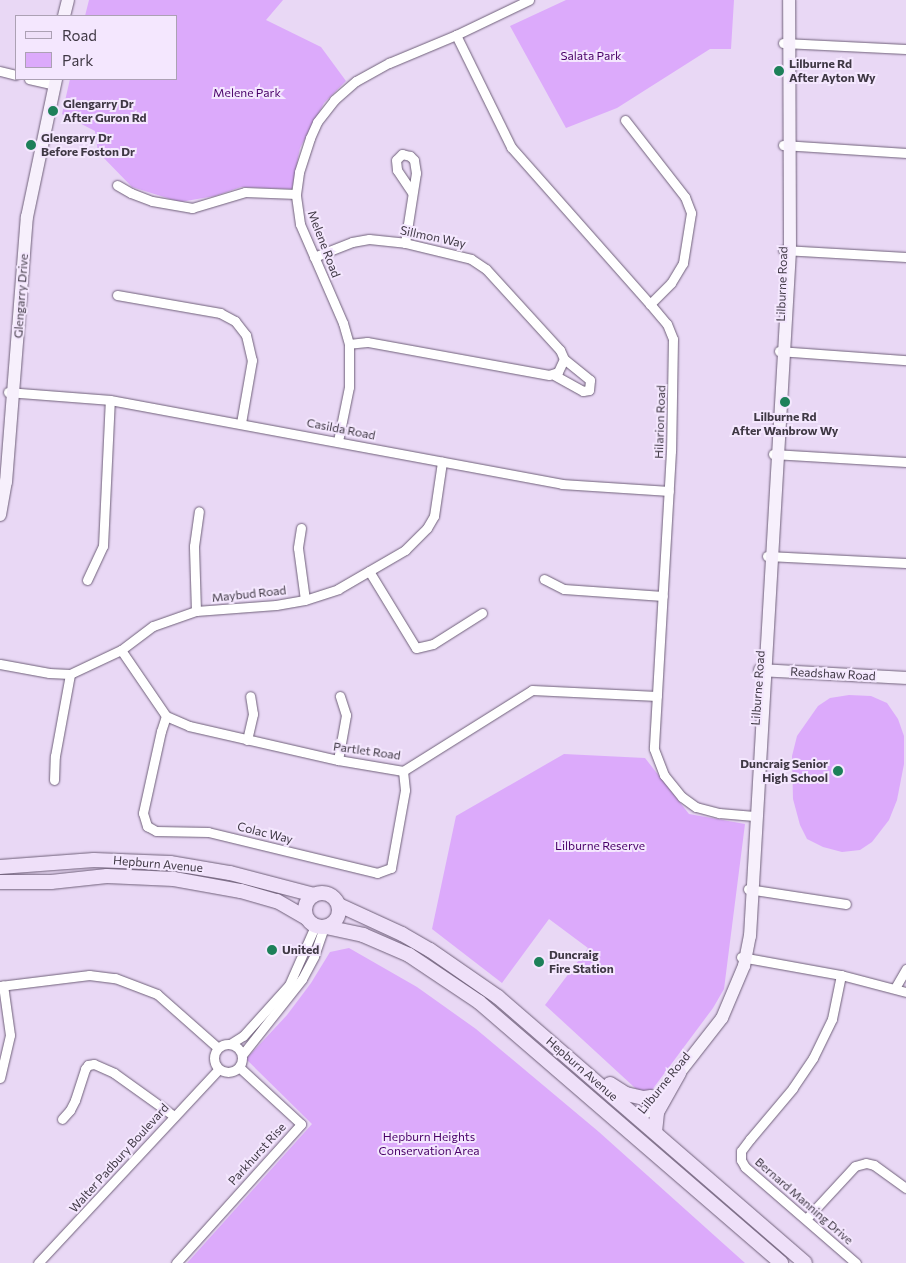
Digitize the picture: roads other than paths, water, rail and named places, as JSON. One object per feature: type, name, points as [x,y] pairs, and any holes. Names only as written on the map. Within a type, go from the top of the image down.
[{"type":"main road","name":"Hepburn Avenue","points":[[0,867],[94,860],[170,863],[230,873],[314,896]]},
{"type":"main road","name":"Hepburn Avenue","points":[[0,882],[51,882],[107,876],[174,879],[241,891],[277,901],[318,924],[363,935],[409,955],[500,1018],[781,1263]]},
{"type":"main road","points":[[328,894],[333,896],[339,905],[338,916],[318,924],[305,907],[314,896],[328,894]]},
{"type":"main road","name":"Hepburn Avenue","points":[[339,905],[402,934],[467,974],[566,1054],[805,1263]]},
{"type":"main road","points":[[428,967],[450,975],[495,1008],[515,1011]]},
{"type":"main road","points":[[566,1054],[590,1068],[621,1092],[637,1098],[651,1097]]},
{"type":"main road","points":[[655,1132],[657,1112],[680,1073]]},
{"type":"main road","points":[[603,1108],[620,1117],[630,1119],[637,1117],[642,1134],[687,1173],[694,1187]]},
{"type":"street","points":[[64,15],[68,0]]},
{"type":"street","points":[[70,15],[73,0]]},
{"type":"street","name":"Melene Road","points":[[338,441],[349,387],[349,344],[300,224],[296,194],[299,172],[310,138],[325,111],[346,88],[389,63],[456,35],[529,0]]},
{"type":"street","name":"Lilburne Road","points":[[637,1117],[646,1112],[680,1073],[722,1018],[735,992],[744,958],[750,889],[782,352],[786,250],[786,43],[783,0]]},
{"type":"street","name":"Lilburne Road","points":[[786,43],[789,0]]},
{"type":"street","name":"Hilarion Road","points":[[456,35],[511,147],[667,324],[673,339],[675,360],[669,491],[654,749],[664,774],[682,797],[696,807],[753,816]]},
{"type":"street","points":[[786,43],[906,49]]},
{"type":"street","points":[[0,71],[15,75]]},
{"type":"street","points":[[37,80],[52,82]]},
{"type":"street","name":"Glengarry Drive","points":[[0,515],[6,482],[11,393],[27,217],[52,82]]},
{"type":"street","points":[[625,120],[684,197],[691,213],[683,264],[671,283],[650,304]]},
{"type":"street","points":[[786,146],[906,153]]},
{"type":"street","points":[[117,185],[152,201],[192,208],[245,192],[296,194]]},
{"type":"street","points":[[405,243],[412,192]]},
{"type":"street","name":"Sillmon Way","points":[[314,257],[360,240],[381,239],[463,256],[476,261],[560,350],[564,359],[590,380],[589,390],[583,391],[554,375],[367,342],[349,344]]},
{"type":"street","points":[[786,250],[906,257]]},
{"type":"street","points":[[117,295],[220,313],[235,321],[246,335],[252,360],[241,423]]},
{"type":"street","points":[[782,352],[906,360]]},
{"type":"street","points":[[554,375],[561,369],[564,359]]},
{"type":"street","name":"Glengarry Drive","points":[[0,479],[11,393]]},
{"type":"street","name":"Casilda Road","points":[[11,393],[110,400],[562,484],[669,491]]},
{"type":"street","points":[[87,580],[103,546],[110,400]]},
{"type":"street","points":[[776,454],[906,462]]},
{"type":"street","name":"Maybud Road","points":[[0,664],[49,673],[70,674],[121,650],[153,626],[196,611],[276,605],[305,600],[338,589],[405,550],[427,528],[434,516],[442,462]]},
{"type":"street","points":[[196,611],[194,546],[199,510]]},
{"type":"street","points":[[301,528],[298,548],[305,600]]},
{"type":"street","points":[[770,556],[906,563]]},
{"type":"street","points":[[369,571],[416,648],[433,644],[482,613]]},
{"type":"street","points":[[544,579],[564,589],[663,596]]},
{"type":"street","points":[[121,650],[166,716]]},
{"type":"street","name":"Readshaw Road","points":[[763,666],[906,672]]},
{"type":"street","name":"Readshaw Road","points":[[763,666],[906,678]]},
{"type":"street","points":[[54,780],[55,756],[70,674]]},
{"type":"street","name":"Partlet Road","points":[[166,716],[189,726],[247,740],[338,760],[403,771],[532,690],[657,696]]},
{"type":"street","points":[[247,740],[253,714],[250,696]]},
{"type":"street","points":[[338,760],[346,715],[340,696]]},
{"type":"street","name":"Colac Way","points":[[166,716],[143,814],[147,826],[156,831],[208,832],[377,873],[391,868],[405,790],[403,771]]},
{"type":"street","points":[[750,889],[846,904]]},
{"type":"street","points":[[309,954],[289,985],[243,1036],[230,1044],[218,1048],[214,1056],[219,1068],[227,1072],[239,1067],[242,1055],[287,1000],[309,954],[318,924]]},
{"type":"street","points":[[744,958],[841,975],[906,992]]},
{"type":"street","name":"Lilburne Road","points":[[637,1117],[651,1097],[712,1024],[729,993],[744,958]]},
{"type":"street","points":[[895,988],[906,969]]},
{"type":"street","points":[[0,1078],[10,1035],[2,986],[89,975],[115,978],[157,994],[218,1048]]},
{"type":"street","name":"Bernard Manning Drive","points":[[841,975],[832,1019],[813,1058],[793,1088],[741,1151],[741,1160],[745,1167],[856,1263]]},
{"type":"street","points":[[230,1044],[238,1048],[242,1055]]},
{"type":"street","points":[[62,1119],[73,1105],[85,1069],[88,1065],[94,1064],[114,1073],[174,1116]]},
{"type":"street","name":"Parkhurst Rise","points":[[176,1263],[301,1124],[239,1067]]},
{"type":"street","name":"Walter Padbury Boulevard","points":[[38,1263],[75,1226],[219,1068]]},
{"type":"street","points":[[806,1219],[855,1166],[866,1163],[874,1165],[906,1188]]},
{"type":"place","name":"Lilburne Rd After Ayton Wy","points":[[779,71]]},
{"type":"place","name":"Glengarry Dr After Guron Rd","points":[[53,111]]},
{"type":"place","name":"Glengarry Dr Before Foston Dr","points":[[31,145]]},
{"type":"place","name":"Lilburne Rd After Wanbrow Wy","points":[[785,402]]},
{"type":"place","name":"Duncraig Senior High School","points":[[838,771]]},
{"type":"place","name":"United","points":[[272,950]]},
{"type":"place","name":"Duncraig Fire Station","points":[[539,962]]},
{"type":"park label","name":"Salata Park","points":[[591,56]]},
{"type":"park label","name":"Melene Park","points":[[247,93]]},
{"type":"park label","name":"Lilburne Reserve","points":[[600,846]]},
{"type":"park label","name":"Hepburn Heights Conservation Area","points":[[429,1144]]}]
